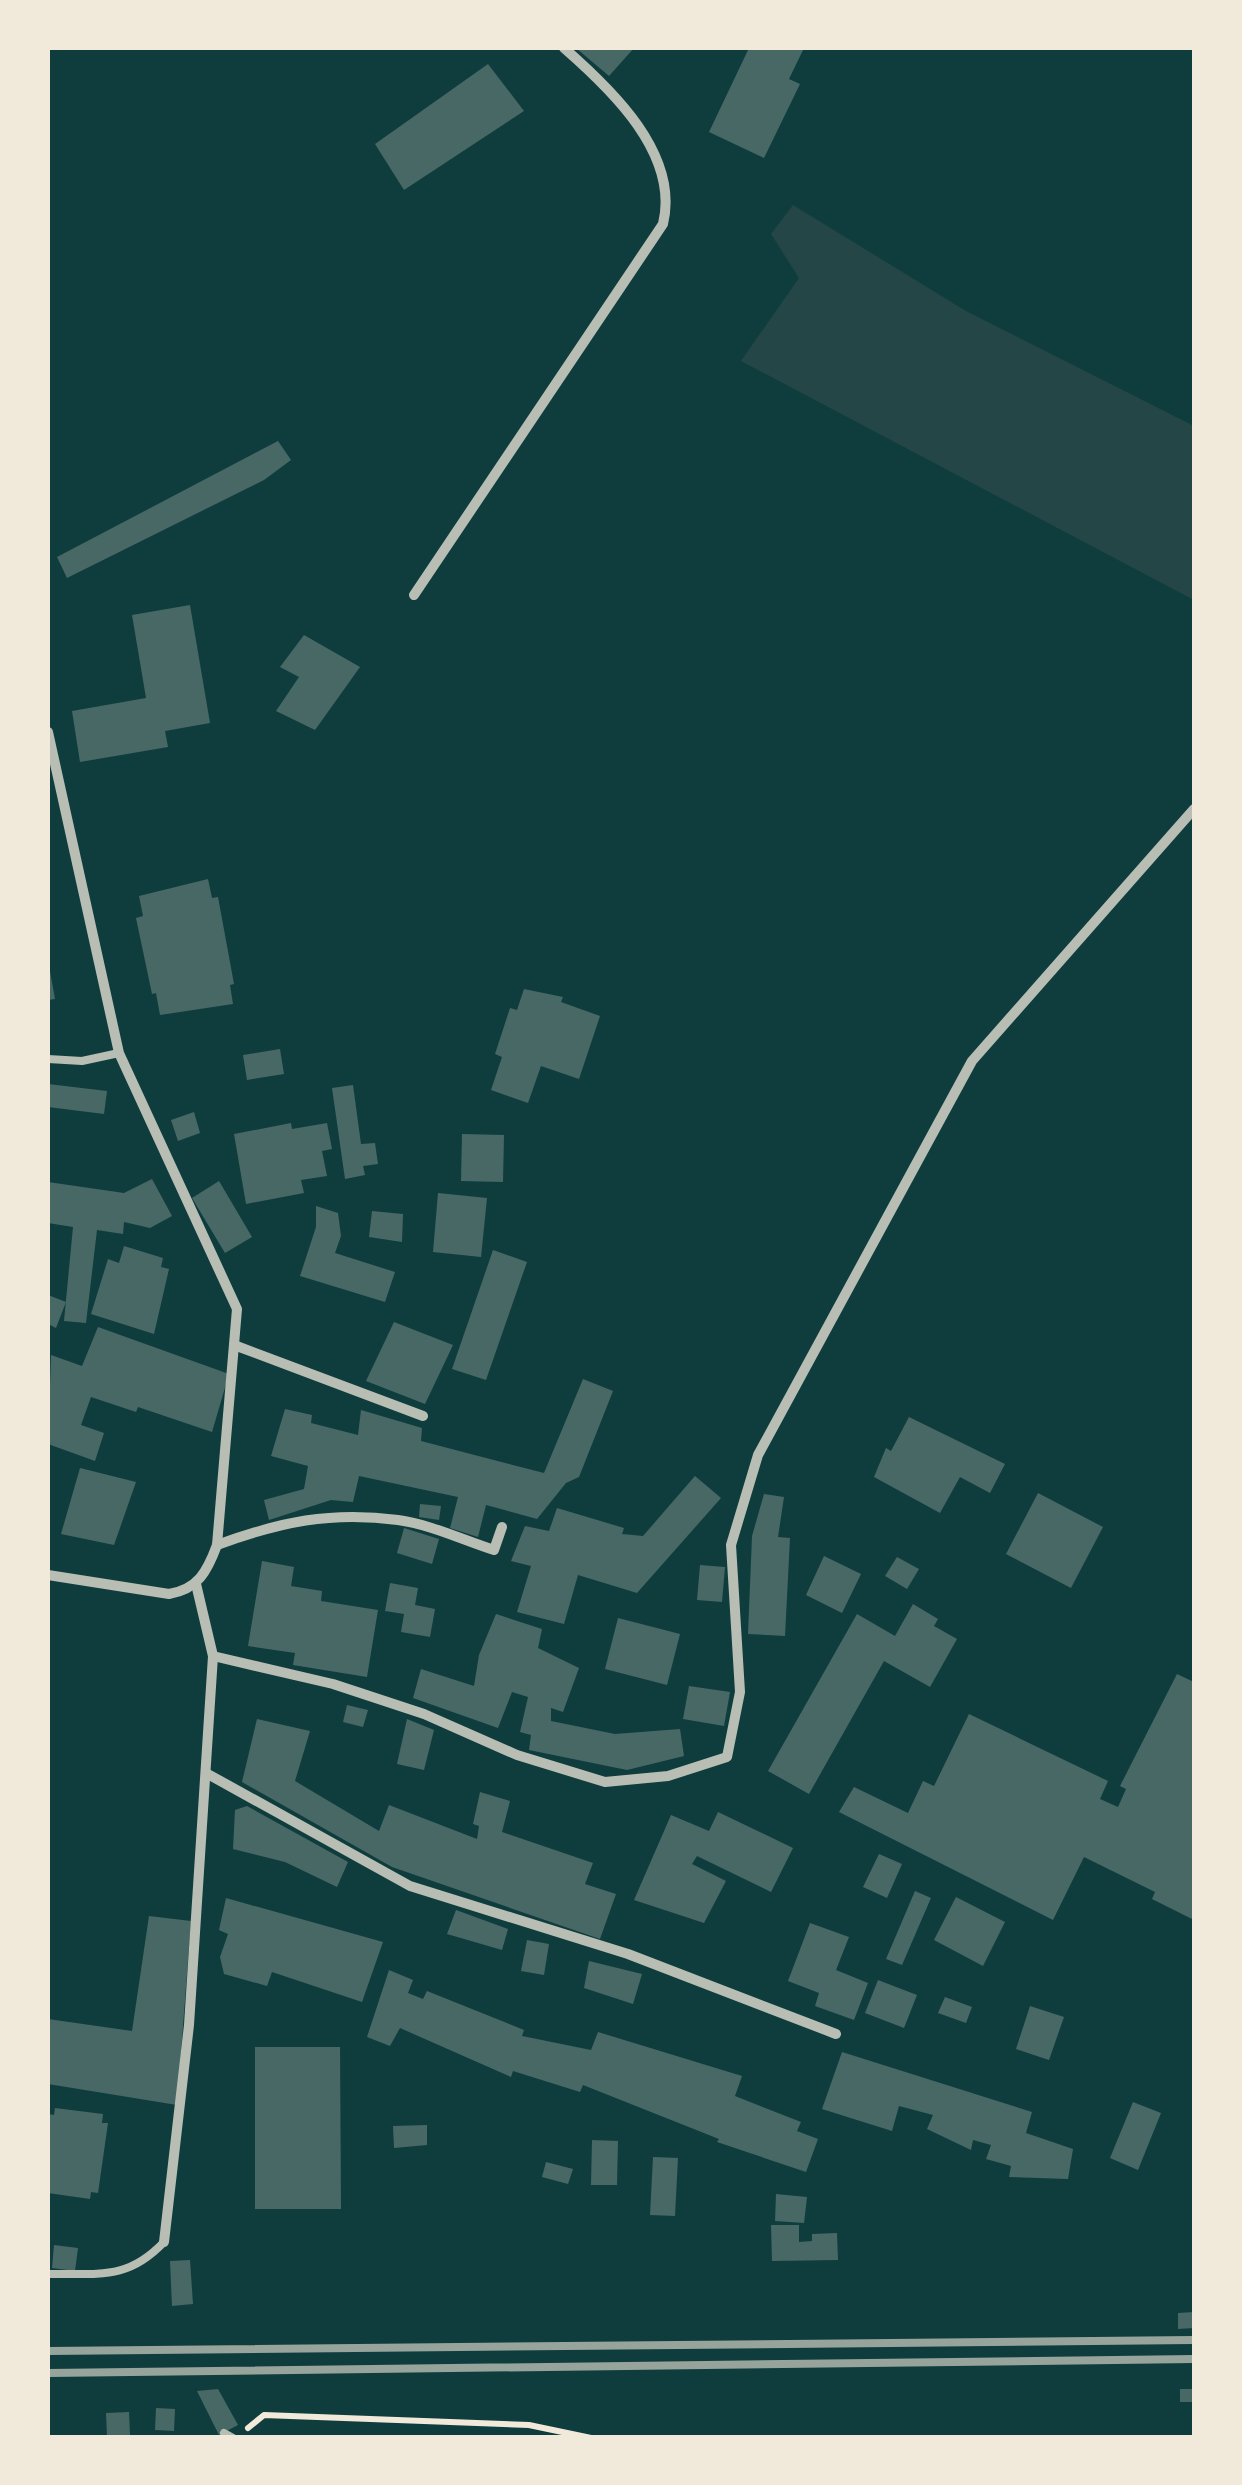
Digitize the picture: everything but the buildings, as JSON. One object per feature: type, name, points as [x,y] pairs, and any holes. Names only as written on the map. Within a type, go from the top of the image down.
[{"type":"street","points":[[414,596],[662,224],[666,188],[650,148],[607,85],[564,48]]},
{"type":"street","points":[[48,732],[119,1053],[236,1309],[216,1546],[208,1569],[196,1584],[169,1594],[48,1574]]},
{"type":"street","points":[[212,1656],[333,1684],[424,1714],[517,1754],[606,1782],[668,1776],[727,1757],[740,1692],[732,1544],[758,1456],[972,1061],[1194,810]]},
{"type":"street","points":[[234,1345],[423,1416]]},
{"type":"street","points":[[216,1546],[282,1521],[342,1517],[401,1520],[494,1550],[502,1527]]},
{"type":"street","points":[[164,2242],[190,2025],[212,1656],[196,1584]]},
{"type":"street","points":[[206,1773],[410,1886],[628,1954],[836,2034]]},
{"type":"lane","points":[[48,1058],[82,1062],[119,1053]]},
{"type":"lane","points":[[48,2274],[124,2272],[145,2262],[164,2242]]},
{"type":"path","points":[[264,2416],[529,2425],[591,2438]]},
{"type":"shaded area","points":[[793,205],[966,311],[1194,426],[1194,600],[741,361],[799,278],[771,234]]},
{"type":"railway","points":[[48,2351],[1194,2340]]},
{"type":"railway","points":[[48,2373],[1194,2359]]}]
